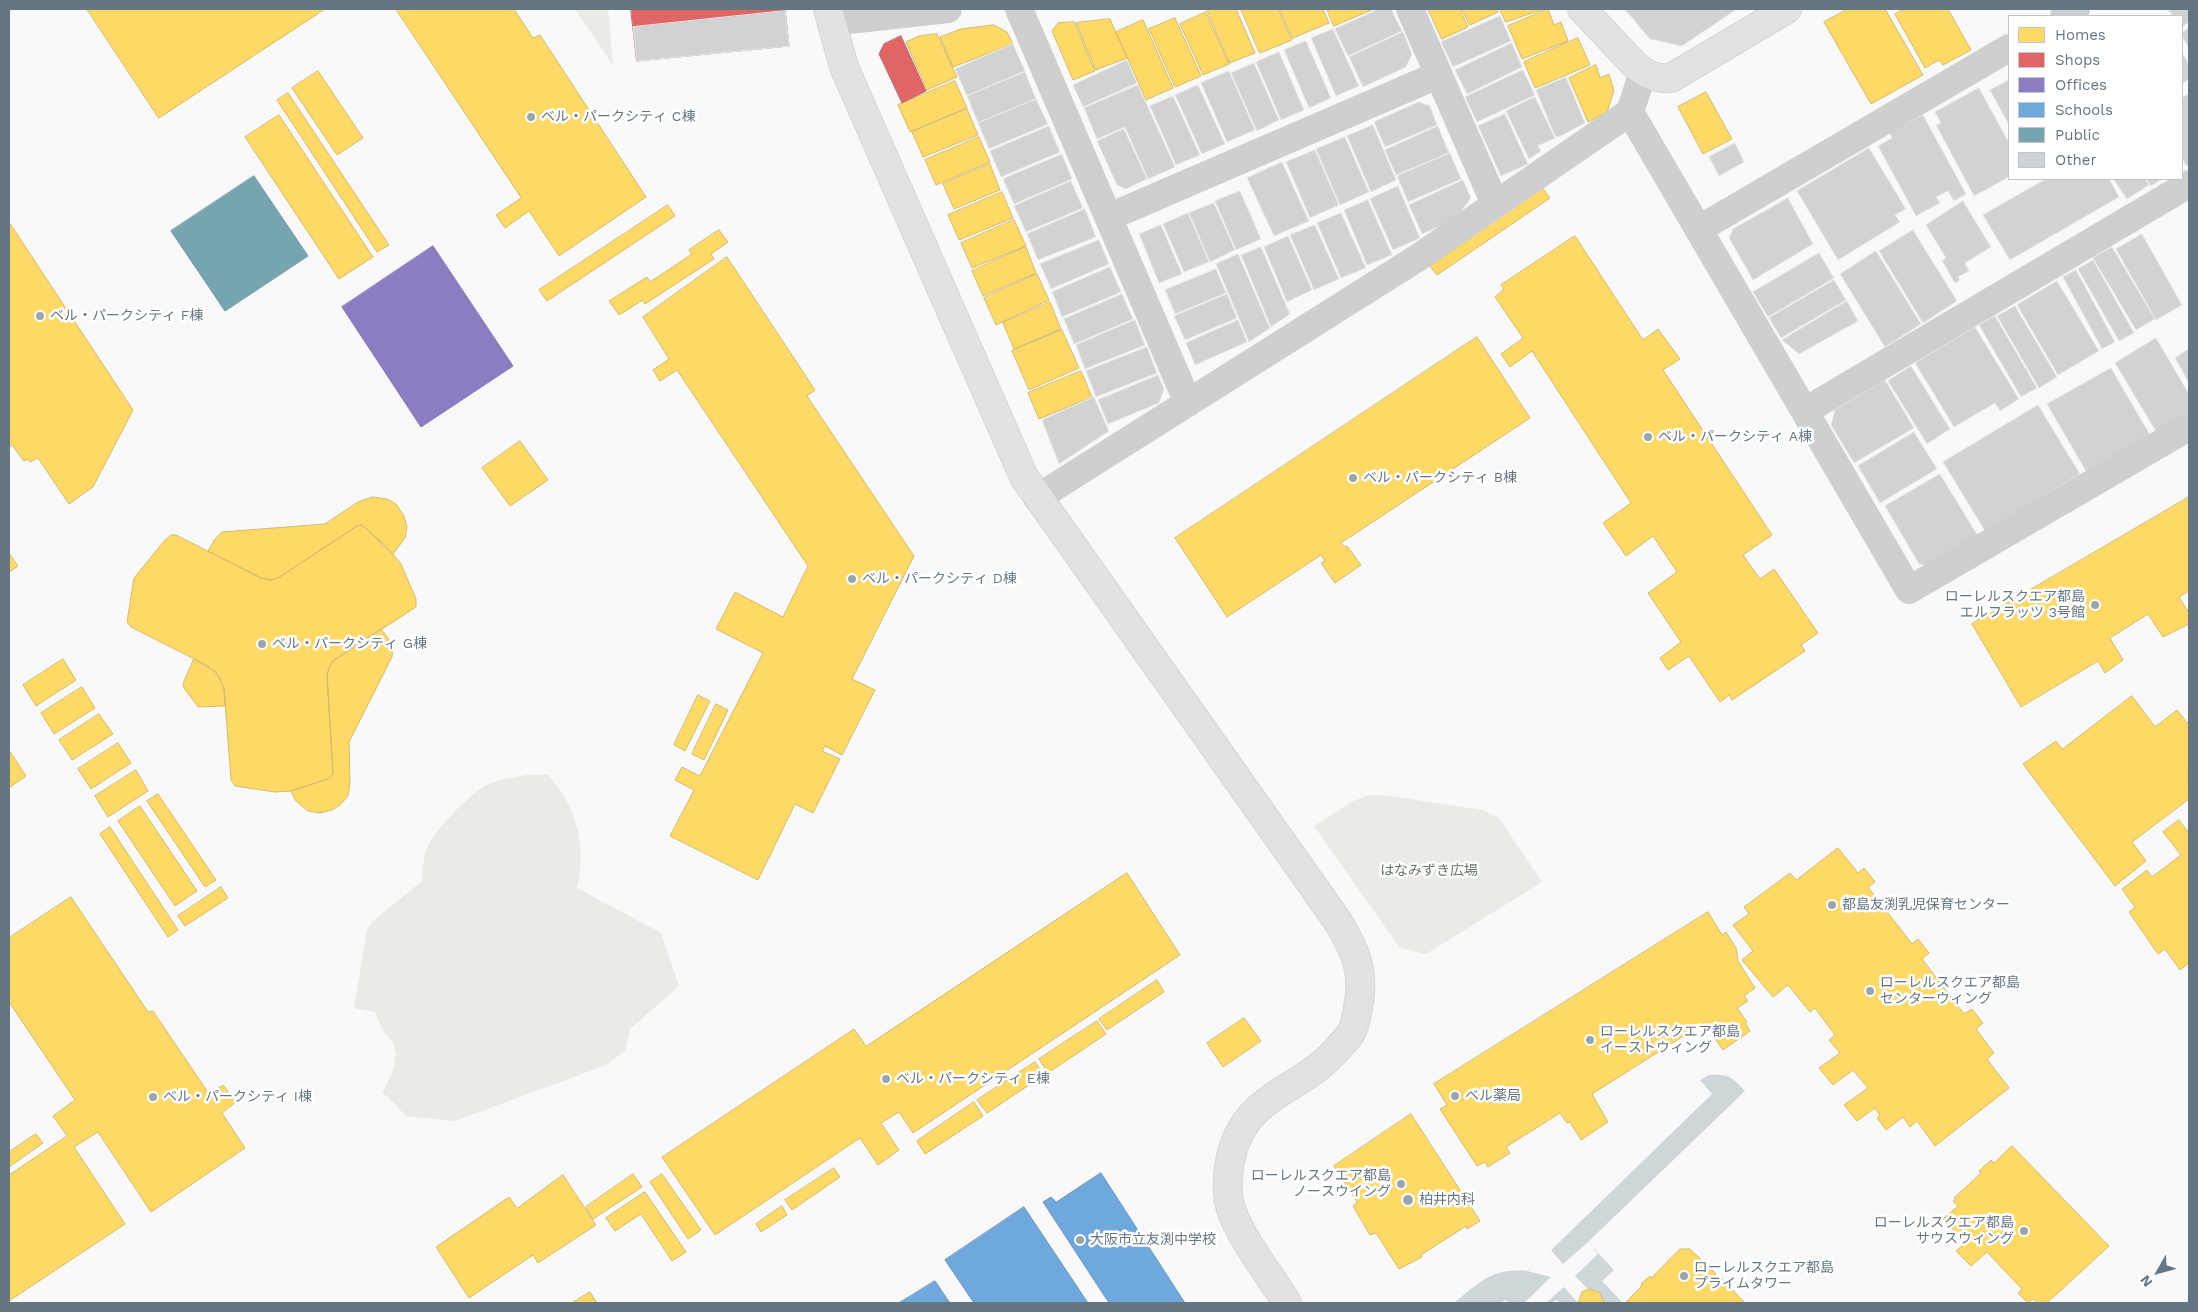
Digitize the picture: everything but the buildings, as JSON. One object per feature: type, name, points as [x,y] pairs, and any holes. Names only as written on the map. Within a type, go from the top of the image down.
[{"type":"street","points":[[948,9],[829,15],[844,68],[1024,477],[1339,923],[1358,960],[1361,975],[1360,994],[1352,1031],[1335,1052],[1317,1068],[1258,1107],[1238,1134],[1231,1154],[1228,1177],[1232,1212],[1243,1233],[1288,1303]]},
{"type":"street","points":[[1019,9],[1188,403]]},
{"type":"street","points":[[1410,9],[1495,204]]},
{"type":"street","points":[[1582,9],[1643,72],[1662,79],[1671,78],[1787,9]]},
{"type":"street","points":[[1699,229],[2008,49]]},
{"type":"street","points":[[1037,498],[1419,257],[1630,112],[1643,72]]},
{"type":"street","points":[[1108,217],[1438,75]]},
{"type":"street","points":[[1630,112],[1909,590],[2189,427]]},
{"type":"street","points":[[1805,411],[2189,184]]},
{"type":"green space","points":[[575,9],[608,9],[613,65]]},
{"type":"green space","points":[[548,775],[558,787],[573,814],[580,843],[581,858],[577,888],[661,933],[679,986],[630,1029],[625,1051],[606,1065],[455,1121],[406,1116],[387,1096],[382,1094],[393,1071],[396,1054],[393,1043],[382,1029],[375,1012],[354,1008],[367,930],[374,920],[422,881],[425,854],[430,842],[444,824],[471,796],[487,785],[512,777]]},
{"type":"green space","name":"はなみずき広場","points":[[1370,795],[1382,795],[1483,810],[1499,818],[1542,882],[1426,954],[1400,948],[1314,826],[1353,801]]},
{"type":"shaded area","points":[[1709,1075],[1730,1077],[1745,1091],[1588,1242],[1614,1270],[1602,1281],[1621,1301],[1619,1303],[1561,1303],[1556,1300],[1550,1303],[1510,1303],[1505,1300],[1500,1303],[1454,1303],[1487,1278],[1504,1272],[1527,1271],[1544,1257],[1712,1094],[1700,1080]]},
{"type":"pier","points":[[1588,1242],[1598,1254],[1575,1276],[1591,1292],[1596,1303],[1578,1303],[1564,1287],[1546,1303],[1524,1303],[1551,1277],[1527,1271],[1551,1250],[1563,1264]]},
{"type":"place","name":"ベル・パークシティ C棟","points":[[531,117]]},
{"type":"place","name":"ベル・パークシティ F棟","points":[[40,316]]},
{"type":"place","name":"ベル・パークシティ A棟","points":[[1648,437]]},
{"type":"place","name":"ベル・パークシティ B棟","points":[[1353,478]]},
{"type":"place","name":"ベル・パークシティ D棟","points":[[852,579]]},
{"type":"place","name":"ローレルスクエア都島 エルフラッツ 3号館","points":[[2095,605]]},
{"type":"place","name":"ベル・パークシティ G棟","points":[[262,644]]},
{"type":"place","name":"都島友渕乳児保育センター","points":[[1832,905]]},
{"type":"place","name":"ローレルスクエア都島 センターウィング","points":[[1870,991]]},
{"type":"place","name":"ローレルスクエア都島 イーストウィング","points":[[1590,1040]]},
{"type":"place","name":"ベル・パークシティ E棟","points":[[886,1079]]},
{"type":"place","name":"ベル薬局","points":[[1455,1096]]},
{"type":"place","name":"ベル・パークシティ I棟","points":[[153,1097]]},
{"type":"place","name":"ローレルスクエア都島 ノースウイング","points":[[1401,1184]]},
{"type":"place","name":"柏井内科","points":[[1408,1200]]},
{"type":"place","name":"ローレルスクエア都島 サウスウィング","points":[[2024,1231]]},
{"type":"place","name":"大阪市立友渕中学校","points":[[1080,1240]]},
{"type":"place","name":"ローレルスクエア都島 プライムタワー","points":[[1684,1276]]}]
